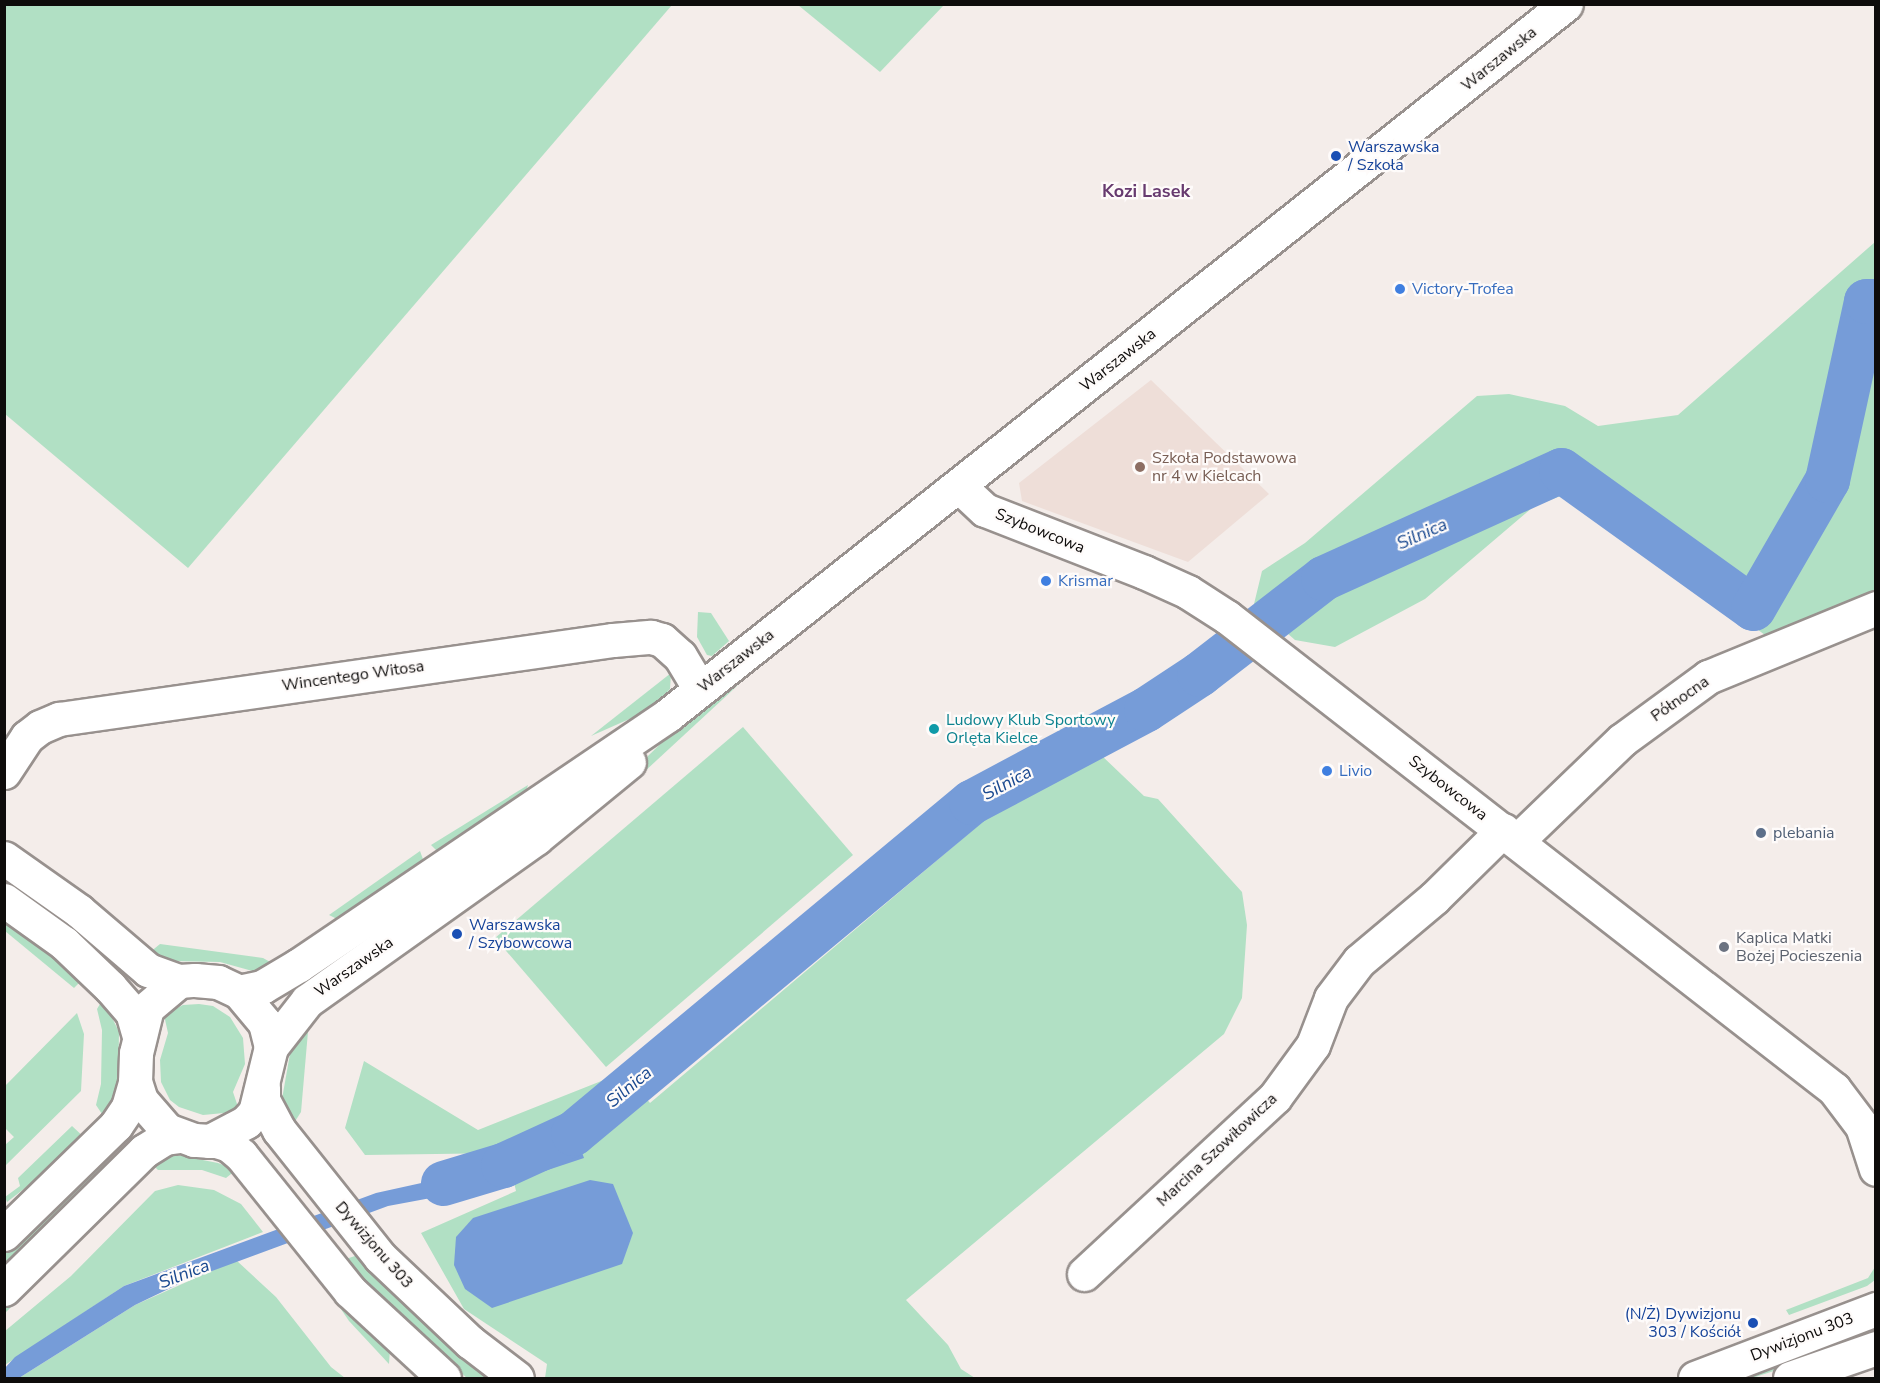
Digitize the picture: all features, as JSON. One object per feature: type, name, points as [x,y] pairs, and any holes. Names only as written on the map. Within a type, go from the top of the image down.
[{"type":"street","name":"Warszawska","points":[[239,992],[262,987],[299,965],[668,715],[1566,4]]},
{"type":"street","name":"Szybowcowa","points":[[958,486],[985,510],[1144,572],[1188,592],[1227,617],[1834,1089],[1862,1126],[1875,1169]]},
{"type":"street","name":"Północna","points":[[1510,836],[1622,740],[1708,677],[1875,608]]},
{"type":"street","name":"Wincentego Witosa","points":[[6,767],[27,737],[40,727],[59,719],[613,639],[651,637],[662,640],[680,656],[700,689]]},
{"type":"street","name":"Warszawska","points":[[271,1047],[307,1000],[573,810],[645,746],[668,715]]},
{"type":"street","name":"Marcina Szowiłowicza","points":[[1084,1274],[1275,1097],[1313,1045],[1331,999],[1359,961],[1510,836]]},
{"type":"street","points":[[4,858],[70,904],[148,970],[180,981],[218,982],[239,992],[265,1023],[271,1047],[255,1112],[246,1122],[213,1140]]},
{"type":"street","points":[[4,900],[64,943],[110,987],[132,1012],[139,1036]]},
{"type":"street","points":[[4,1234],[116,1125],[128,1107],[135,1082],[139,1036],[147,1008],[180,981]]},
{"type":"street","points":[[135,1082],[151,1114],[180,1136]]},
{"type":"street","name":"Dywizjonu 303","points":[[263,1087],[268,1114],[361,1234],[410,1288],[517,1378]]},
{"type":"street","points":[[4,1289],[144,1151],[165,1138],[180,1136],[213,1140],[229,1145],[241,1155],[315,1250],[358,1299],[444,1378]]},
{"type":"street","name":"Dywizjonu 303","points":[[1695,1378],[1875,1309]]},
{"type":"street","points":[[1790,1378],[1875,1348]]},
{"type":"shaded area","name":"Szkoła Podstawowa nr 4 w Kielcach","points":[[1151,380],[1269,494],[1188,562],[1022,501],[1019,483]]},
{"type":"green space","points":[[5,4],[672,5],[188,568],[5,414]]},
{"type":"green space","points":[[798,5],[944,5],[880,72]]},
{"type":"green space","points":[[1875,242],[1875,597],[1769,638],[1586,502],[1565,494],[1533,507],[1425,599],[1335,647],[1295,640],[1254,604],[1262,571],[1305,543],[1477,396],[1509,394],[1565,406],[1598,426],[1678,415]]},
{"type":"green space","points":[[698,612],[711,613],[729,641],[712,656],[707,655],[697,637]]},
{"type":"green space","points":[[750,670],[736,687],[617,797],[619,784],[680,725]]},
{"type":"green space","points":[[671,673],[670,689],[652,709],[591,736]]},
{"type":"green space","points":[[743,727],[853,855],[606,1067],[495,938]]},
{"type":"green space","points":[[1100,754],[1144,796],[1158,799],[1242,892],[1247,925],[1242,998],[1224,1034],[906,1300],[948,1345],[961,1369],[975,1378],[545,1378],[547,1364],[464,1309],[421,1233],[516,1191],[507,1153],[365,1155],[345,1128],[364,1061],[478,1130],[624,1072],[650,1103],[1000,807]]},
{"type":"green space","points":[[528,785],[523,801],[437,851],[431,845]]},
{"type":"green space","points":[[420,851],[424,862],[339,920],[329,915]]},
{"type":"green space","points":[[4,916],[83,979],[74,988],[5,931]]},
{"type":"green space","points":[[160,944],[263,958],[272,963],[256,972],[220,962],[171,961],[149,953]]},
{"type":"green space","points":[[103,999],[119,1032],[118,1093],[106,1120],[96,1105],[101,1084],[102,1030],[97,1009]]},
{"type":"green space","points":[[183,1005],[213,1006],[230,1017],[243,1038],[245,1064],[233,1092],[238,1107],[224,1113],[203,1115],[179,1107],[170,1100],[161,1082],[160,1060],[168,1033],[164,1015]]},
{"type":"green space","points":[[77,1013],[84,1034],[81,1091],[5,1166],[5,1145],[14,1137],[5,1128],[5,1086]]},
{"type":"green space","points":[[309,1020],[301,1112],[292,1126],[282,1099],[294,1031]]},
{"type":"green space","points":[[72,1126],[87,1140],[7,1202],[5,1197],[20,1186],[18,1178]]},
{"type":"green space","points":[[96,1154],[111,1166],[5,1269],[5,1247]]},
{"type":"green space","points":[[172,1154],[218,1163],[236,1170],[226,1178],[202,1170],[158,1170],[151,1163]]},
{"type":"green space","points":[[130,1183],[135,1186],[5,1313],[5,1308],[42,1275]]},
{"type":"green space","points":[[178,1185],[214,1190],[241,1204],[263,1232],[124,1286],[5,1365],[5,1331],[71,1276],[155,1191]]},
{"type":"green space","points":[[361,1254],[496,1378],[467,1378],[408,1327],[343,1260]]},
{"type":"green space","points":[[236,1260],[276,1297],[331,1367],[345,1378],[19,1378],[135,1305]]},
{"type":"green space","points":[[1875,1267],[1875,1280],[1867,1286],[1789,1315],[1786,1310],[1868,1278]]},
{"type":"green space","points":[[320,1278],[390,1348],[389,1364],[349,1321]]},
{"type":"green space","points":[[1875,1325],[1875,1338],[1752,1378],[1736,1378]]},
{"type":"water","points":[[578,1141],[584,1158],[506,1184],[388,1206],[185,1281],[135,1305],[19,1378],[5,1378],[4,1369],[15,1357],[124,1286],[376,1193],[521,1161]]},
{"type":"water","points":[[590,1180],[613,1184],[633,1233],[622,1264],[492,1308],[465,1289],[454,1265],[456,1237],[473,1218]]},
{"type":"waterway","name":"Silnica","points":[[443,1183],[503,1165],[573,1133],[971,802],[1146,709],[1199,674],[1323,578],[1561,470],[1753,608],[1827,480],[1866,301],[1876,301]]},
{"type":"place","name":"Warszawska / Szkoła","points":[[1336,156]]},
{"type":"place","name":"Victory-Trofea","points":[[1400,289]]},
{"type":"place","name":"Szkoła Podstawowa nr 4 w Kielcach","points":[[1140,467]]},
{"type":"place","name":"Krismar","points":[[1046,581]]},
{"type":"place","name":"Ludowy Klub Sportowy Orlęta Kielce","points":[[934,729]]},
{"type":"place","name":"Livio","points":[[1327,771]]},
{"type":"place","name":"plebania","points":[[1761,833]]},
{"type":"place","name":"Warszawska / Szybowcowa","points":[[457,934]]},
{"type":"place","name":"Kaplica Matki Bożej Pocieszenia","points":[[1724,947]]},
{"type":"place","name":"(N/Ż) Dywizjonu 303 / Kościół","points":[[1753,1323]]},
{"type":"district","name":"Kozi Lasek","points":[[1146,191]]}]
